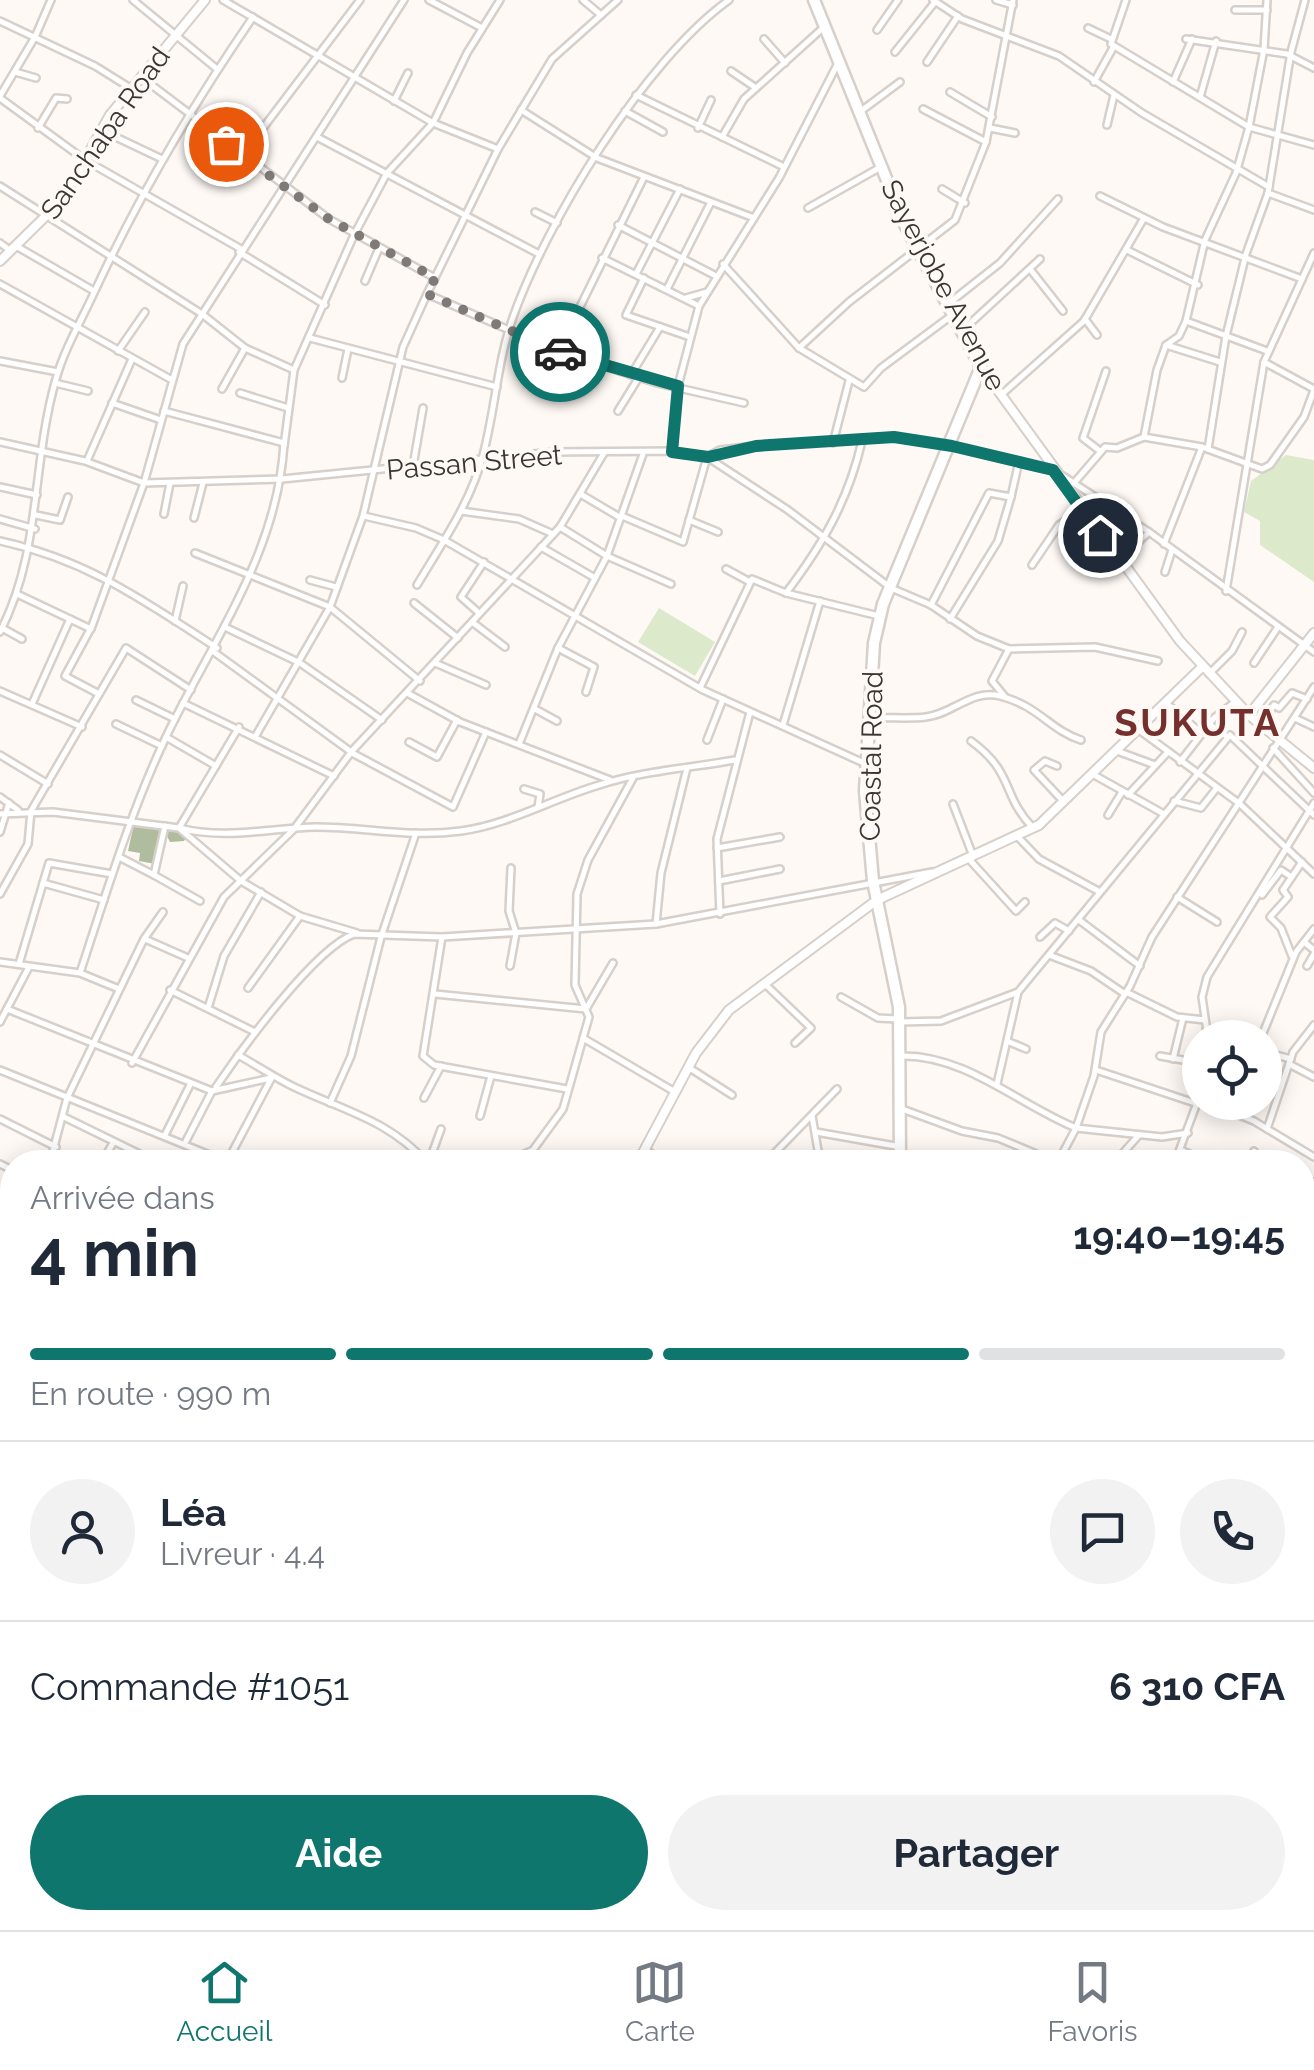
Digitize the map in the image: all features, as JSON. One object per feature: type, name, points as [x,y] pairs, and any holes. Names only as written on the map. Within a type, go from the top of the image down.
[{"type":"main road","name":"Sayerjobe Avenue","points":[[814,0],[918,249],[980,367]]},
{"type":"main road","name":"Coastal Road","points":[[901,1148],[900,1020],[874,881],[866,764],[868,718],[880,616],[952,446],[980,367]]},
{"type":"street","points":[[51,0],[35,38],[0,97],[85,160],[240,250],[325,305]]},
{"type":"street","points":[[133,0],[218,69]]},
{"type":"street","name":"Sanchaba Road","points":[[0,261],[48,218],[101,130],[205,0]]},
{"type":"street","points":[[223,0],[434,123],[498,149]]},
{"type":"street","points":[[241,157],[360,0]]},
{"type":"street","points":[[99,694],[65,676],[90,628],[144,482],[183,344],[404,0]]},
{"type":"street","points":[[429,0],[482,28]]},
{"type":"street","points":[[283,461],[294,370],[354,235],[387,173],[434,123],[500,0]]},
{"type":"street","points":[[583,0],[601,15]]},
{"type":"street","points":[[255,736],[330,607],[363,516],[399,362],[427,294],[498,149],[552,58],[618,0]]},
{"type":"street","points":[[417,585],[461,511],[483,456],[510,329],[539,254],[636,96],[687,37],[728,0]]},
{"type":"street","points":[[819,12],[826,0]]},
{"type":"street","points":[[877,30],[898,0]]},
{"type":"street","points":[[800,348],[849,302],[956,220],[966,203],[990,128],[1008,37],[1013,3],[996,0]]},
{"type":"street","points":[[1094,82],[1126,0]]},
{"type":"street","points":[[1144,436],[1166,345],[1179,336],[1186,320],[1198,285],[1205,240],[1250,127],[1264,49],[1267,0]]},
{"type":"street","points":[[1164,544],[1206,448],[1226,336],[1280,136],[1291,57],[1305,0]]},
{"type":"street","points":[[896,52],[934,1],[958,16],[1060,56],[1094,82],[1268,190],[1314,210]]},
{"type":"street","points":[[1234,10],[1267,10]]},
{"type":"street","points":[[927,62],[958,16]]},
{"type":"street","points":[[22,639],[1,630],[31,548],[39,448],[58,372],[142,193],[189,112],[253,17]]},
{"type":"street","points":[[0,21],[132,89]]},
{"type":"street","points":[[722,137],[756,88],[824,26]]},
{"type":"street","points":[[1088,28],[1250,127],[1314,145]]},
{"type":"street","points":[[764,39],[786,64]]},
{"type":"street","points":[[1173,82],[1189,39],[1264,49],[1314,68]]},
{"type":"street","points":[[1200,98],[1216,42]]},
{"type":"street","points":[[672,452],[678,386],[699,306],[784,167],[838,63]]},
{"type":"street","points":[[731,71],[756,88]]},
{"type":"street","points":[[15,72],[36,78]]},
{"type":"street","points":[[394,101],[408,74]]},
{"type":"street","points":[[142,78],[283,187],[354,235],[435,278]]},
{"type":"street","points":[[859,113],[900,82]]},
{"type":"street","points":[[950,92],[992,117]]},
{"type":"street","points":[[1106,125],[1114,94]]},
{"type":"street","points":[[636,96],[784,167]]},
{"type":"street","points":[[38,128],[56,98],[67,99]]},
{"type":"street","points":[[698,128],[712,100]]},
{"type":"street","points":[[923,109],[986,142]]},
{"type":"street","points":[[521,110],[597,158],[754,218]]},
{"type":"street","points":[[625,111],[663,132]]},
{"type":"street","points":[[990,128],[1015,133]]},
{"type":"street","points":[[101,130],[162,160]]},
{"type":"street","points":[[317,137],[539,254]]},
{"type":"street","points":[[808,208],[881,167]]},
{"type":"street","points":[[554,388],[543,382],[644,177]]},
{"type":"street","points":[[0,186],[202,314],[244,348],[294,370]]},
{"type":"street","points":[[636,274],[680,189]]},
{"type":"street","points":[[942,189],[966,203]]},
{"type":"street","points":[[1100,196],[1144,218],[1246,254],[1302,279]]},
{"type":"street","points":[[722,264],[800,348],[849,381],[867,386],[881,368],[1000,263],[1058,200]]},
{"type":"street","points":[[667,288],[712,201]]},
{"type":"street","points":[[535,212],[557,223]]},
{"type":"street","points":[[1001,395],[1085,319],[1144,218]]},
{"type":"street","points":[[618,224],[684,255],[716,276]]},
{"type":"street","points":[[0,244],[94,291]]},
{"type":"street","points":[[366,280],[380,248]]},
{"type":"street","points":[[1126,250],[1198,285]]},
{"type":"street","points":[[1226,591],[1264,362],[1314,253]]},
{"type":"street","points":[[602,258],[699,306]]},
{"type":"street","points":[[963,330],[1040,260]]},
{"type":"street","points":[[1030,270],[1063,312]]},
{"type":"street","points":[[644,278],[626,315],[690,337]]},
{"type":"street","points":[[0,284],[172,380]]},
{"type":"street","points":[[685,298],[707,292]]},
{"type":"street","points":[[427,294],[557,351],[639,377],[744,403]]},
{"type":"street","points":[[118,351],[145,312]]},
{"type":"street","points":[[1085,319],[1096,335]]},
{"type":"street","points":[[1186,320],[1268,352]]},
{"type":"street","points":[[631,374],[660,327]]},
{"type":"street","points":[[310,338],[497,388]]},
{"type":"street","points":[[586,388],[579,381],[596,344]]},
{"type":"street","points":[[1166,345],[1221,362]]},
{"type":"street","points":[[222,389],[244,348]]},
{"type":"street","points":[[342,378],[348,349]]},
{"type":"street","points":[[86,461],[132,359]]},
{"type":"street","points":[[0,361],[58,372]]},
{"type":"street","points":[[1074,483],[1100,451],[1144,436],[1206,448],[1244,466],[1270,465],[1304,416],[1314,389],[1264,362]]},
{"type":"street","name":"Sayerjobe Avenue","points":[[980,367],[1081,510],[1206,670],[1277,746],[1314,768]]},
{"type":"street","points":[[1100,451],[1082,438],[1106,371]]},
{"type":"street","points":[[618,411],[639,377]]},
{"type":"street","points":[[833,444],[849,381]]},
{"type":"street","points":[[55,383],[88,391]]},
{"type":"street","points":[[240,392],[288,408]]},
{"type":"street","points":[[112,403],[161,420]]},
{"type":"street","points":[[414,466],[423,408]]},
{"type":"street","points":[[80,973],[130,823],[166,737],[227,628],[251,575],[282,479],[284,442],[164,411]]},
{"type":"street","points":[[582,495],[678,544],[684,540],[708,457],[720,450],[894,437],[1019,460],[1053,470],[1074,483],[1149,532],[1314,652]]},
{"type":"street","points":[[786,593],[826,540],[853,479],[862,441]]},
{"type":"street","name":"Passan Street","points":[[0,442],[86,461],[144,482],[170,483],[282,479],[483,456],[672,452],[708,457]]},
{"type":"street","points":[[718,464],[720,450]]},
{"type":"street","points":[[519,744],[558,648],[607,556],[644,452]]},
{"type":"street","points":[[132,1063],[224,897],[294,829],[352,751],[560,527],[604,453]]},
{"type":"street","points":[[708,457],[891,588],[931,605],[1009,649],[1094,647],[1158,661]]},
{"type":"street","points":[[950,619],[998,541],[1019,460]]},
{"type":"street","points":[[194,518],[203,482]]},
{"type":"street","points":[[164,514],[170,483]]},
{"type":"street","points":[[0,487],[37,495]]},
{"type":"street","points":[[931,605],[989,493],[1011,497]]},
{"type":"street","points":[[36,515],[60,520],[68,497]]},
{"type":"street","points":[[1032,565],[1059,525],[1081,510]]},
{"type":"street","points":[[461,511],[519,519],[553,534]]},
{"type":"street","points":[[363,516],[416,528],[444,540],[700,688],[866,764]]},
{"type":"street","points":[[0,519],[35,529]]},
{"type":"street","points":[[689,520],[718,532]]},
{"type":"street","points":[[560,527],[607,556],[670,584]]},
{"type":"street","points":[[1119,560],[1149,532]]},
{"type":"street","points":[[0,541],[107,576],[176,621],[352,751],[454,807],[486,732]]},
{"type":"street","points":[[541,547],[595,578]]},
{"type":"street","points":[[1165,572],[1172,550]]},
{"type":"street","points":[[195,553],[330,607],[420,680]]},
{"type":"street","points":[[480,613],[460,597],[485,562]]},
{"type":"street","points":[[726,569],[750,582],[786,593],[880,616]]},
{"type":"street","points":[[310,580],[336,587]]},
{"type":"street","points":[[700,688],[750,582]]},
{"type":"street","points":[[176,621],[183,586]]},
{"type":"street","points":[[17,594],[90,628]]},
{"type":"street","points":[[782,725],[820,601]]},
{"type":"street","points":[[414,604],[458,638]]},
{"type":"street","points":[[32,704],[70,618]]},
{"type":"street","points":[[472,622],[505,647]]},
{"type":"street","points":[[227,628],[300,663],[382,720]]},
{"type":"street","points":[[1254,663],[1278,628]]},
{"type":"street","points":[[644,1149],[688,1067],[729,1010],[877,900],[1033,828],[1065,804],[1166,703],[1232,651],[1242,632]]},
{"type":"street","points":[[1249,715],[1314,632]]},
{"type":"street","points":[[0,894],[28,844],[32,810],[126,648],[191,690]]},
{"type":"street","points":[[558,648],[594,667],[586,692]]},
{"type":"street","points":[[1006,698],[992,682],[1009,649]]},
{"type":"street","points":[[436,663],[486,685]]},
{"type":"street","points":[[1064,1150],[1076,1128],[1101,1032],[1176,897],[1314,688]]},
{"type":"street","points":[[0,691],[82,727]]},
{"type":"street","points":[[408,693],[457,720],[613,781]]},
{"type":"street","points":[[1260,726],[1274,705],[1278,708],[1288,695],[1310,699]]},
{"type":"street","points":[[868,718],[923,717],[973,697],[1006,698],[1036,710],[1061,734],[1082,740]]},
{"type":"street","points":[[707,740],[723,699]]},
{"type":"street","points":[[136,700],[176,718]]},
{"type":"street","points":[[1180,762],[1210,725],[1236,702]]},
{"type":"street","points":[[183,703],[334,776]]},
{"type":"street","points":[[1166,703],[1202,734]]},
{"type":"street","points":[[535,709],[558,720]]},
{"type":"street","points":[[720,914],[718,848],[735,760],[750,712]]},
{"type":"street","points":[[1296,718],[1314,727]]},
{"type":"street","points":[[409,742],[437,757],[457,720]]},
{"type":"street","points":[[116,724],[162,746]]},
{"type":"street","points":[[1210,725],[1311,812]]},
{"type":"street","points":[[179,828],[239,727]]},
{"type":"street","points":[[1139,730],[1240,804],[1314,874]]},
{"type":"street","points":[[166,737],[216,766]]},
{"type":"street","points":[[997,1084],[1018,992],[1228,737]]},
{"type":"street","points":[[972,741],[999,763],[1016,810],[1033,828]]},
{"type":"street","points":[[1277,746],[1314,794]]},
{"type":"street","points":[[1117,752],[1155,765]]},
{"type":"street","points":[[1108,815],[1168,752]]},
{"type":"street","points":[[0,755],[48,784]]},
{"type":"street","points":[[4,814],[32,810],[130,823],[135,819],[238,836],[294,829],[391,836],[499,824],[538,806],[613,781],[735,760]]},
{"type":"street","points":[[1057,766],[1045,760],[1034,770],[1065,804]]},
{"type":"street","points":[[656,924],[661,873],[687,768]]},
{"type":"street","points":[[1094,775],[1164,814]]},
{"type":"street","points":[[586,1009],[575,984],[581,877],[633,778]]},
{"type":"street","points":[[1174,802],[1201,808],[1216,788]]},
{"type":"street","points":[[524,789],[540,794],[538,806]]},
{"type":"street","points":[[0,797],[20,811]]},
{"type":"street","points":[[1049,955],[1091,971],[1126,993],[1183,1018],[1204,1020],[1202,997],[1207,977],[1284,845],[1311,812],[1314,802]]},
{"type":"street","points":[[0,832],[9,804]]},
{"type":"street","points":[[953,804],[971,857],[1016,911],[1025,902]]},
{"type":"street","points":[[154,875],[165,826]]},
{"type":"street","points":[[179,828],[241,880],[300,916],[381,937],[656,924],[940,871]]},
{"type":"street","points":[[330,1102],[352,1056],[381,937],[416,833]]},
{"type":"street","points":[[718,848],[780,836]]},
{"type":"street","points":[[1018,837],[1040,859],[1100,892]]},
{"type":"street","points":[[118,856],[200,901]]},
{"type":"street","points":[[19,964],[48,862],[112,874]]},
{"type":"street","points":[[1293,959],[1281,928],[1270,918],[1288,897],[1283,890],[1302,862]]},
{"type":"street","points":[[510,966],[516,933],[508,911],[511,868]]},
{"type":"street","points":[[719,881],[780,869]]},
{"type":"street","points":[[1262,894],[1282,870],[1290,876]]},
{"type":"street","points":[[42,883],[104,900]]},
{"type":"street","points":[[208,1008],[224,956],[261,892]]},
{"type":"street","points":[[1176,897],[1217,922]]},
{"type":"street","points":[[55,1150],[67,1098],[144,939],[163,912]]},
{"type":"street","points":[[248,988],[300,916]]},
{"type":"street","points":[[1078,920],[1140,966]]},
{"type":"street","points":[[1040,937],[1053,924],[1069,931]]},
{"type":"street","points":[[1268,1020],[1293,959],[1314,929]]},
{"type":"street","points":[[185,1142],[214,1089],[256,1032],[332,948],[348,936],[360,934]]},
{"type":"street","points":[[442,937],[435,994],[422,1048],[428,1061],[567,1090]]},
{"type":"street","points":[[144,939],[188,958]]},
{"type":"street","points":[[1304,942],[1314,952],[1308,966]]},
{"type":"street","points":[[0,962],[80,973],[119,988]]},
{"type":"street","points":[[533,1150],[563,1109],[583,1038],[586,1009],[613,963]]},
{"type":"street","points":[[0,1022],[30,966]]},
{"type":"street","points":[[763,982],[811,1028],[795,1043]]},
{"type":"street","points":[[170,990],[256,1032]]},
{"type":"street","points":[[841,997],[878,1018],[941,1020],[1018,992]]},
{"type":"street","points":[[435,994],[586,1009]]},
{"type":"street","points":[[8,1009],[190,1085],[214,1089],[272,1076]]},
{"type":"street","points":[[1173,1059],[1183,1018]]},
{"type":"street","points":[[1267,1129],[1290,1062],[1314,1026]]},
{"type":"street","points":[[583,1038],[675,1092]]},
{"type":"street","points":[[1008,1041],[1026,1048]]},
{"type":"street","points":[[238,1055],[272,1076],[394,1131],[414,1150]]},
{"type":"street","points":[[902,1056],[924,1056],[997,1084],[1076,1128],[1139,1135],[1188,1133]]},
{"type":"street","points":[[1160,1056],[1182,1060]]},
{"type":"street","points":[[1282,1059],[1314,1076]]},
{"type":"street","points":[[424,1098],[441,1066]]},
{"type":"street","points":[[688,1067],[732,1095]]},
{"type":"street","points":[[0,1070],[202,1150]]},
{"type":"street","points":[[1094,1070],[1182,1095]]},
{"type":"street","points":[[480,1116],[492,1074]]},
{"type":"street","points":[[233,1150],[272,1076]]},
{"type":"street","points":[[165,1135],[190,1085]]},
{"type":"street","points":[[778,1150],[837,1089]]},
{"type":"street","points":[[902,1109],[1028,1150]]},
{"type":"street","points":[[812,1116],[818,1150]]},
{"type":"street","points":[[64,1117],[129,1150]]},
{"type":"street","points":[[0,1119],[56,1147]]},
{"type":"street","points":[[1181,1150],[1193,1120]]},
{"type":"street","points":[[1247,1120],[1302,1150]]},
{"type":"street","points":[[432,1150],[441,1129]]},
{"type":"street","points":[[816,1132],[901,1148]]},
{"type":"street","points":[[1126,1150],[1139,1135]]},
{"type":"street","points":[[109,1150],[113,1143]]},
{"type":"green space","points":[[1286,455],[1314,460],[1314,582],[1260,545],[1260,521],[1244,512],[1251,481]]},
{"type":"green space","points":[[659,608],[715,642],[695,676],[638,642]]},
{"type":"green space","points":[[135,819],[179,828],[188,835],[184,841],[170,842],[166,834],[155,864],[139,861],[140,853],[128,851]]},
{"type":"way so far","points":[[226,144],[329,219],[435,278],[427,294],[560,352]]},
{"type":"district","name":"SUKUTA","points":[[1198,723]]},
{"type":"route","points":[[560,352],[678,386],[672,452],[708,457],[720,450],[756,446],[833,444],[894,437],[952,446],[1053,470],[1100,535]]}]
